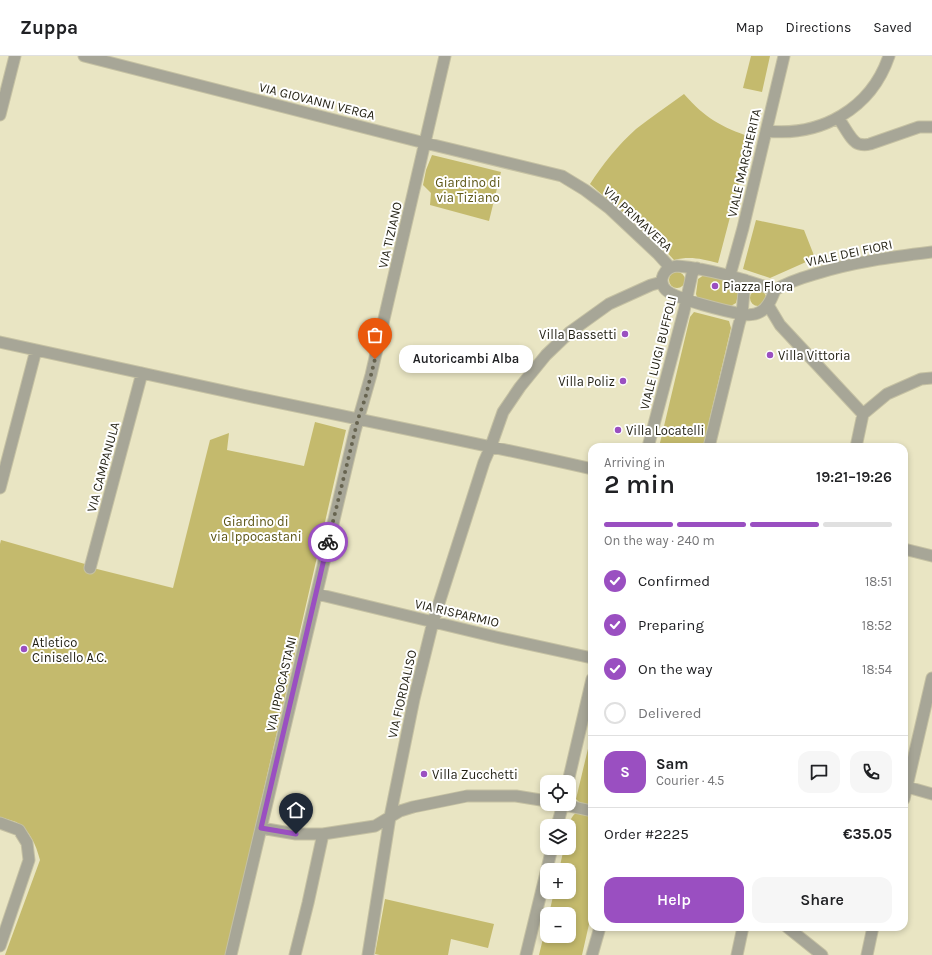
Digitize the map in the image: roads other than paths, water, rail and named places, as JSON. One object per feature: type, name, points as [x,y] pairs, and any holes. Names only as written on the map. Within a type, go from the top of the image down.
[{"type":"street","points":[[0,114],[15,56]]},
{"type":"street","name":"VIA GIOVANNI VERGA","points":[[84,56],[425,143],[543,171]]},
{"type":"street","name":"VIA TIZIANO","points":[[358,419],[371,375],[446,56]]},
{"type":"street","name":"VIALE MARGHERITA","points":[[730,275],[743,228],[784,56]]},
{"type":"street","points":[[766,131],[803,131],[821,126],[838,118],[850,110],[871,90],[884,69],[889,56]]},
{"type":"street","points":[[838,118],[856,142],[863,145],[919,127],[932,127]]},
{"type":"street","name":"VIA PRIMAVERA","points":[[543,171],[562,176],[585,190],[609,208],[667,264],[673,267]]},
{"type":"street","name":"VIALE DEI FIORI","points":[[775,290],[793,281],[830,269],[873,260],[932,252]]},
{"type":"street","points":[[673,267],[697,268],[730,275],[775,290],[768,305],[759,313],[742,314],[686,299],[669,292],[664,287],[662,282],[663,275],[666,270],[673,267]]},
{"type":"street","name":"VIALE LUIGI BUFFOLI","points":[[649,443],[692,274],[697,268]]},
{"type":"street","points":[[710,443],[742,314],[745,280]]},
{"type":"street","name":"VIA FIORDALISO","points":[[368,955],[390,817],[414,699],[433,622],[484,462],[503,412],[520,387],[546,355],[570,332],[609,304],[651,285],[662,282]]},
{"type":"street","points":[[768,305],[780,325],[863,414]]},
{"type":"street","points":[[0,342],[491,446],[588,468]]},
{"type":"street","points":[[0,488],[36,350]]},
{"type":"street","name":"VIA CAMPANULA","points":[[90,568],[142,373]]},
{"type":"street","points":[[857,443],[863,414],[887,394],[921,379],[932,378]]},
{"type":"street","name":"VIA IPPOCASTANI","points":[[231,955],[358,419]]},
{"type":"street","points":[[908,549],[932,556]]},
{"type":"street","name":"VIA RISPARMIO","points":[[316,594],[588,657]]},
{"type":"street","points":[[908,778],[932,678]]},
{"type":"street","points":[[570,775],[588,696]]},
{"type":"street","points":[[908,791],[932,794]]},
{"type":"street","points":[[261,828],[296,834],[323,834],[375,826],[400,811],[466,796],[516,796],[540,800]]},
{"type":"street","points":[[576,808],[588,811]]},
{"type":"street","points":[[0,823],[19,830],[27,843],[29,860],[0,946]]},
{"type":"street","points":[[295,955],[323,834]]},
{"type":"street","points":[[526,955],[550,855]]},
{"type":"street","points":[[592,955],[599,931]]},
{"type":"street","points":[[737,955],[742,931]]},
{"type":"street","points":[[792,931],[822,955]]},
{"type":"street","points":[[867,955],[872,931]]},
{"type":"place","name":"Piazza Flora","points":[[715,286]]},
{"type":"place","name":"Villa Bassetti","points":[[625,334]]},
{"type":"place","name":"Villa Vittoria","points":[[770,355]]},
{"type":"place","name":"Autoricambi Alba","points":[[375,359]]},
{"type":"place","name":"Villa Poliz","points":[[623,381]]},
{"type":"place","name":"Villa Locatelli","points":[[618,430]]},
{"type":"place","name":"Atletico Cinisello A.C.","points":[[24,649]]},
{"type":"place","name":"Villa Zucchetti","points":[[424,774]]},
{"type":"park label","name":"Giardino di via Tiziano","points":[[468,190]]},
{"type":"park label","name":"Giardino di via Ippocastani","points":[[256,528]]}]
